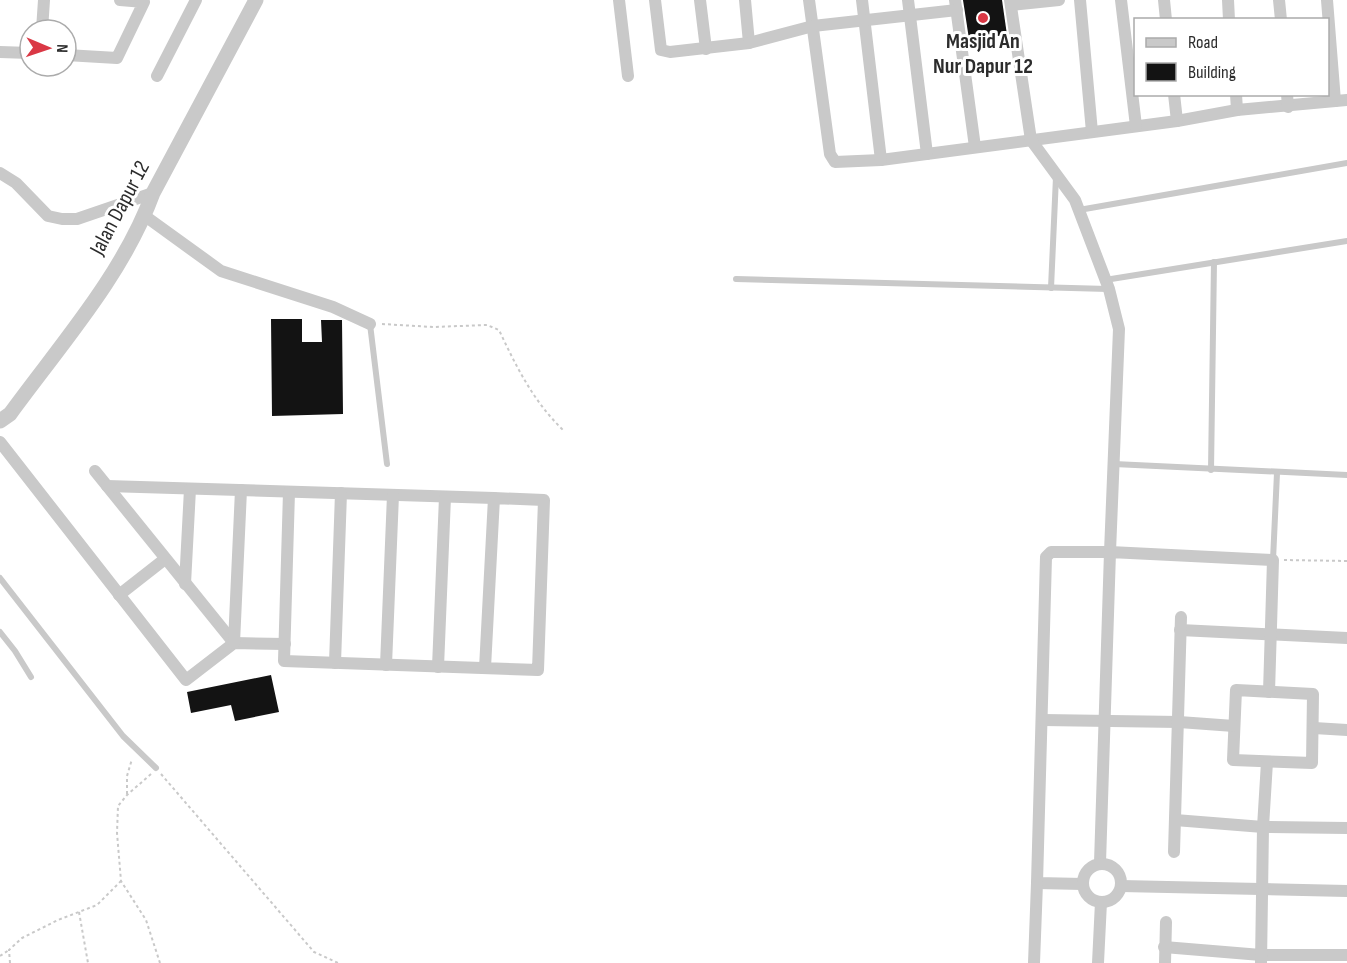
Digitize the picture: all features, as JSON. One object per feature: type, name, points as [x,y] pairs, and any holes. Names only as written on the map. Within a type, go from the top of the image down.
[{"type":"street","points":[[43,18],[44,0]]},
{"type":"street","points":[[78,56],[117,58],[144,2],[120,0]]},
{"type":"street","points":[[157,76],[196,0]]},
{"type":"street","name":"Jalan Dapur 12","points":[[0,421],[10,414],[103,287],[145,216],[153,193],[256,0]]},
{"type":"street","points":[[619,0],[628,76]]},
{"type":"street","points":[[656,0],[663,51],[706,49],[750,43],[813,26],[910,16],[956,5],[975,147]]},
{"type":"street","points":[[700,0],[706,49]]},
{"type":"street","points":[[745,0],[750,43]]},
{"type":"street","points":[[809,0],[830,154],[835,162],[842,163],[881,160],[1177,121],[1288,100],[1341,100],[1327,0]]},
{"type":"street","points":[[862,0],[881,160]]},
{"type":"street","points":[[908,0],[927,154]]},
{"type":"street","points":[[1059,0],[1011,3],[1030,140],[1075,200],[1107,284],[1119,329],[1100,863]]},
{"type":"street","points":[[1080,0],[1092,132]]},
{"type":"street","points":[[1121,0],[1136,126]]},
{"type":"street","points":[[1164,0],[1166,18]]},
{"type":"street","points":[[1228,0],[1229,18]]},
{"type":"street","points":[[1279,0],[1281,18]]},
{"type":"street","points":[[0,52],[18,53]]},
{"type":"street","points":[[1174,96],[1177,121]]},
{"type":"street","points":[[1236,96],[1237,110]]},
{"type":"street","points":[[0,173],[16,183],[48,216],[62,219],[78,219],[153,193]]},
{"type":"street","points":[[145,216],[221,271],[333,307],[370,324]]},
{"type":"street","points":[[0,442],[186,680],[234,643],[285,644]]},
{"type":"street","points":[[96,471],[234,643]]},
{"type":"street","points":[[107,486],[544,500],[538,670],[285,661],[289,492]]},
{"type":"street","points":[[185,584],[190,489]]},
{"type":"street","points":[[234,643],[241,490]]},
{"type":"street","points":[[335,663],[341,494]]},
{"type":"street","points":[[386,665],[393,495]]},
{"type":"street","points":[[438,667],[445,497]]},
{"type":"street","points":[[485,668],[494,498]]},
{"type":"street","points":[[1034,963],[1043,720],[1046,557],[1052,552],[1110,552],[1273,560],[1269,692]]},
{"type":"street","points":[[119,595],[165,559]]},
{"type":"street","points":[[1174,852],[1181,616]]},
{"type":"street","points":[[1180,630],[1347,638]]},
{"type":"street","points":[[1236,690],[1313,694],[1312,763],[1233,760],[1234,726],[1236,690]]},
{"type":"street","points":[[1043,720],[1179,722],[1234,726]]},
{"type":"street","points":[[1314,728],[1347,730]]},
{"type":"street","points":[[1261,959],[1263,827],[1267,762]]},
{"type":"street","points":[[1174,820],[1263,827],[1347,828]]},
{"type":"street","points":[[1100,863],[1116,869],[1121,886],[1114,898],[1101,902],[1088,896],[1083,884],[1087,870],[1100,863]]},
{"type":"street","points":[[1037,883],[1083,884]]},
{"type":"street","points":[[1121,886],[1347,891]]},
{"type":"street","points":[[1098,963],[1101,902]]},
{"type":"street","points":[[1164,963],[1166,922]]},
{"type":"street","points":[[1164,947],[1261,959],[1347,955]]},
{"type":"lane","points":[[1079,210],[1347,163]]},
{"type":"lane","points":[[1051,288],[1056,174]]},
{"type":"lane","points":[[736,279],[1051,288],[1107,284],[1214,262],[1347,241]]},
{"type":"lane","points":[[1211,470],[1214,262]]},
{"type":"lane","points":[[370,324],[387,464]]},
{"type":"lane","points":[[1114,464],[1347,475]]},
{"type":"lane","points":[[1273,560],[1277,473]]},
{"type":"lane","points":[[0,578],[123,736],[156,768]]},
{"type":"lane","points":[[0,632],[31,677]]},
{"type":"path","points":[[370,324],[433,327],[487,325],[499,330],[525,382],[546,414],[563,430]]},
{"type":"path","points":[[1273,560],[1347,561]]},
{"type":"path","points":[[160,963],[146,920],[121,881],[117,812],[127,795],[156,768],[314,952],[338,963]]},
{"type":"path","points":[[127,795],[128,769]]},
{"type":"path","points":[[0,956],[22,938],[103,901],[121,881]]},
{"type":"path","points":[[79,912],[88,963]]},
{"type":"path","points":[[9,950],[10,963]]},
{"type":"building","name":"Masjid An Nur Dapur 12","points":[[963,0],[1002,0],[1007,35],[969,39]]},
{"type":"building","points":[[271,319],[302,319],[302,342],[322,342],[321,320],[342,320],[343,414],[272,416]]},
{"type":"building","points":[[271,675],[279,712],[235,721],[231,705],[191,713],[187,692]]},
{"type":"place","name":"Masjid An Nur Dapur 12","points":[[983,18]]}]
